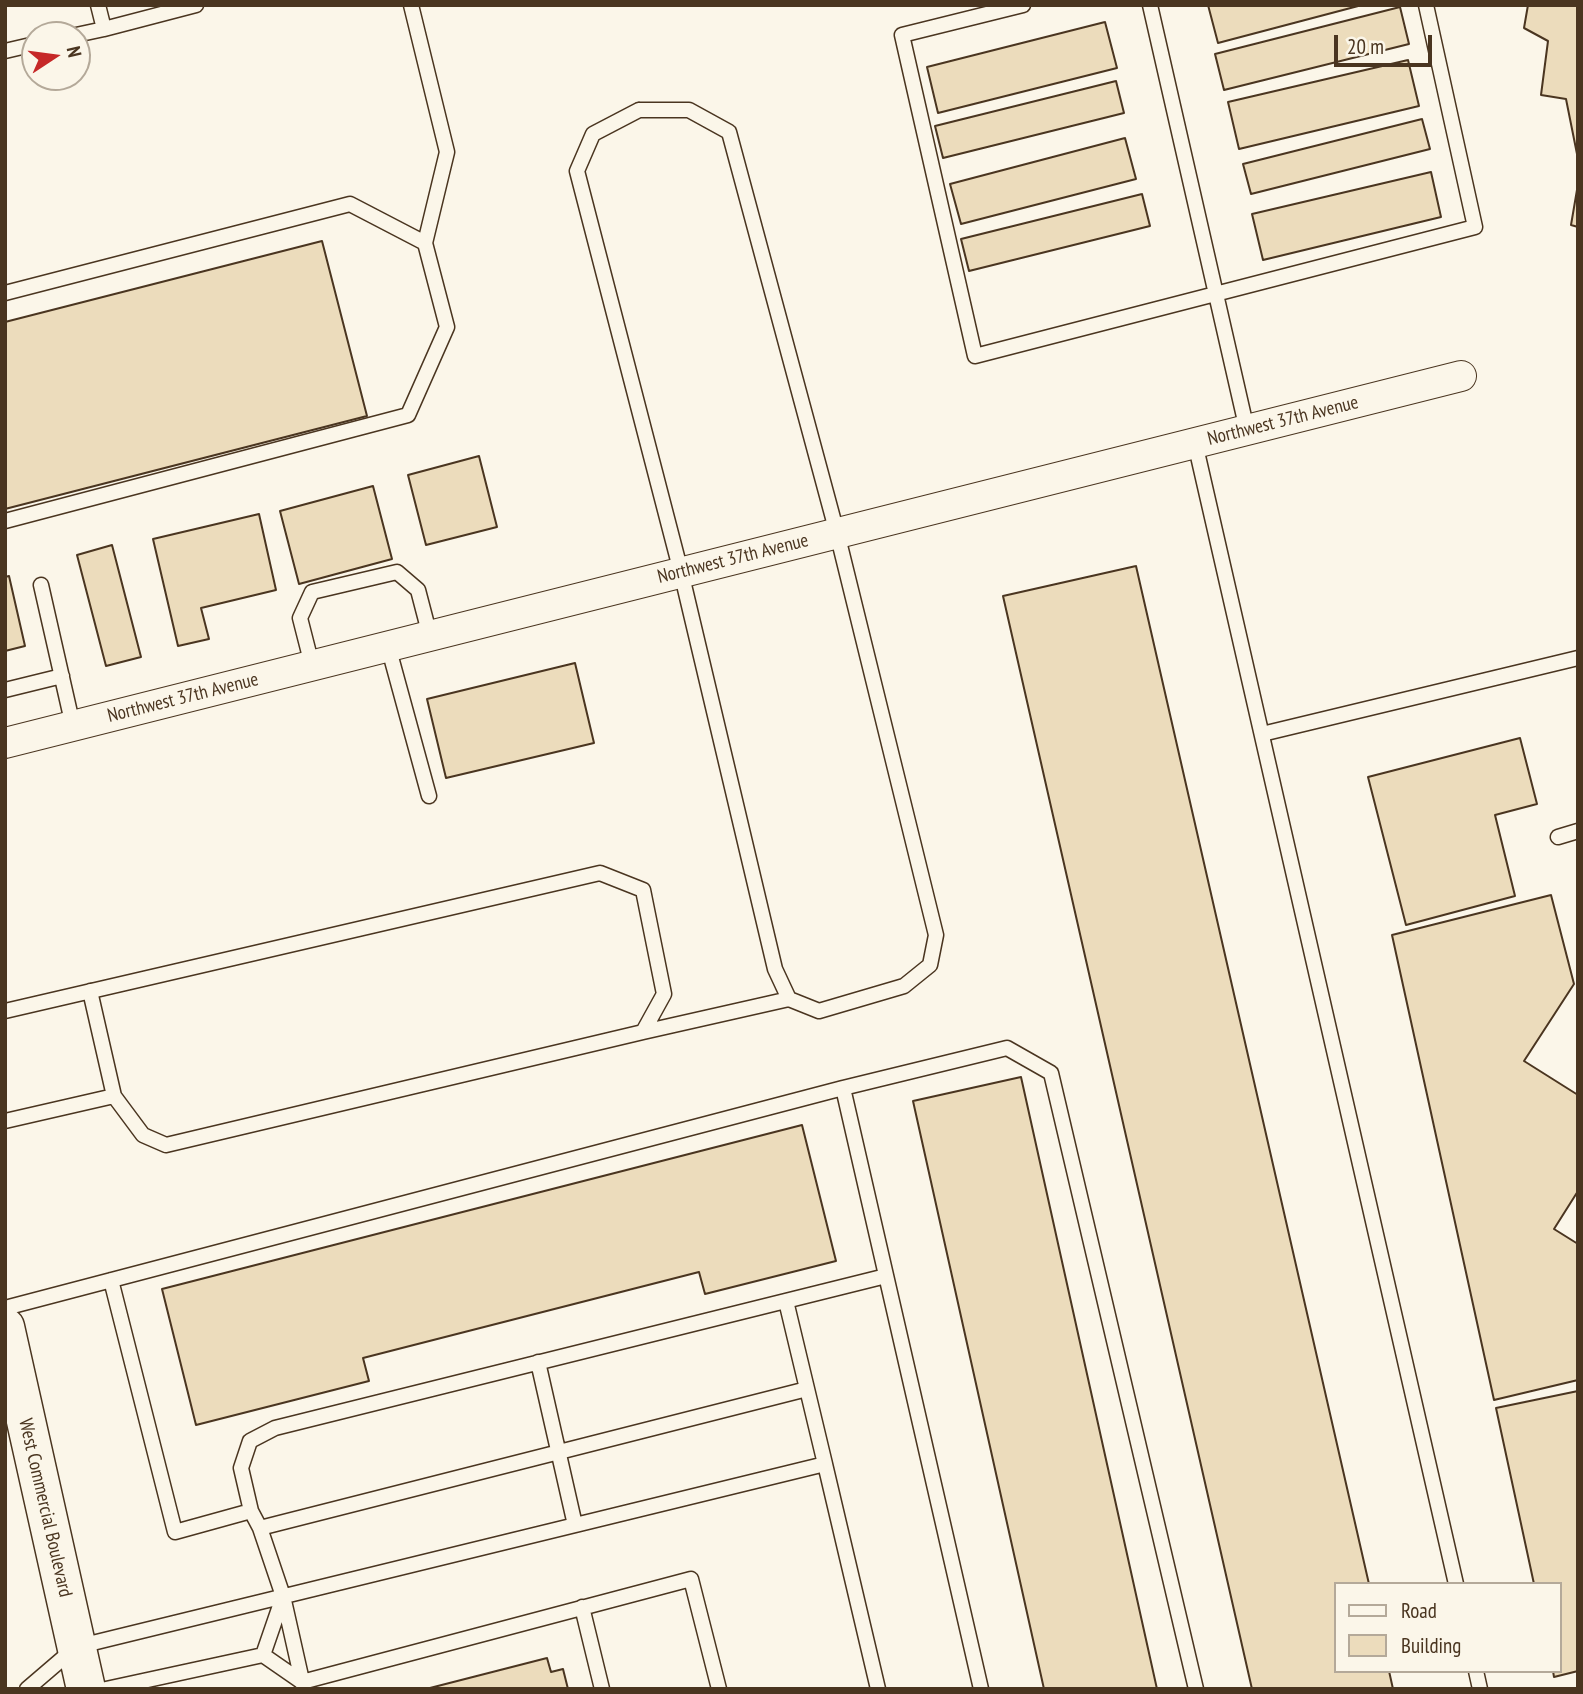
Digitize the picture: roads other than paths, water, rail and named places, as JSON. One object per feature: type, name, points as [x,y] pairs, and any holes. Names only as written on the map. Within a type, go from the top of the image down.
[{"type":"highway","name":"West Commercial Boulevard","points":[[5,1327],[86,1689]]},
{"type":"street","name":"Northwest 37th Avenue","points":[[5,743],[1461,376]]},
{"type":"lane","points":[[98,5],[104,29]]},
{"type":"lane","points":[[91,32],[196,5]]},
{"type":"lane","points":[[5,521],[408,415],[447,327],[425,243],[447,152],[411,5]]},
{"type":"lane","points":[[1023,5],[902,35],[975,356],[1475,227],[1426,5]]},
{"type":"lane","points":[[1150,5],[1247,430]]},
{"type":"lane","points":[[90,991],[114,1096],[143,1135],[166,1145],[789,999],[819,1011],[904,986],[930,965],[936,935],[837,533],[729,132],[689,110],[639,110],[593,134],[578,171],[681,572],[775,969],[789,999]]},
{"type":"lane","points":[[5,293],[351,204],[425,243]]},
{"type":"lane","points":[[1195,443],[1457,1582]]},
{"type":"lane","points":[[312,665],[300,618],[313,592],[397,572],[418,590],[430,636]]},
{"type":"lane","points":[[41,585],[73,726]]},
{"type":"lane","points":[[388,646],[429,796]]},
{"type":"lane","points":[[1262,734],[1578,658]]},
{"type":"lane","points":[[5,690],[62,676]]},
{"type":"lane","points":[[1558,836],[1578,831]]},
{"type":"lane","points":[[5,1011],[600,873],[643,890],[664,994],[643,1032]]},
{"type":"lane","points":[[5,1308],[843,1088],[1007,1048],[1051,1073],[1196,1689]]},
{"type":"lane","points":[[843,1088],[981,1689]]},
{"type":"lane","points":[[5,1121],[114,1096]]},
{"type":"lane","points":[[303,1685],[283,1597],[260,1528],[251,1511],[241,1468],[250,1441],[275,1428],[886,1276]]},
{"type":"lane","points":[[111,1280],[175,1532],[251,1511]]},
{"type":"lane","points":[[786,1301],[878,1689]]},
{"type":"lane","points":[[538,1362],[575,1525]]},
{"type":"lane","points":[[260,1528],[807,1389]]},
{"type":"lane","points":[[27,1689],[76,1647],[825,1464]]},
{"type":"lane","points":[[303,1685],[691,1579],[719,1689]]},
{"type":"lane","points":[[263,1655],[283,1597]]},
{"type":"lane","points":[[582,1607],[602,1689]]},
{"type":"lane","points":[[106,1689],[263,1655],[303,1685]]}]
